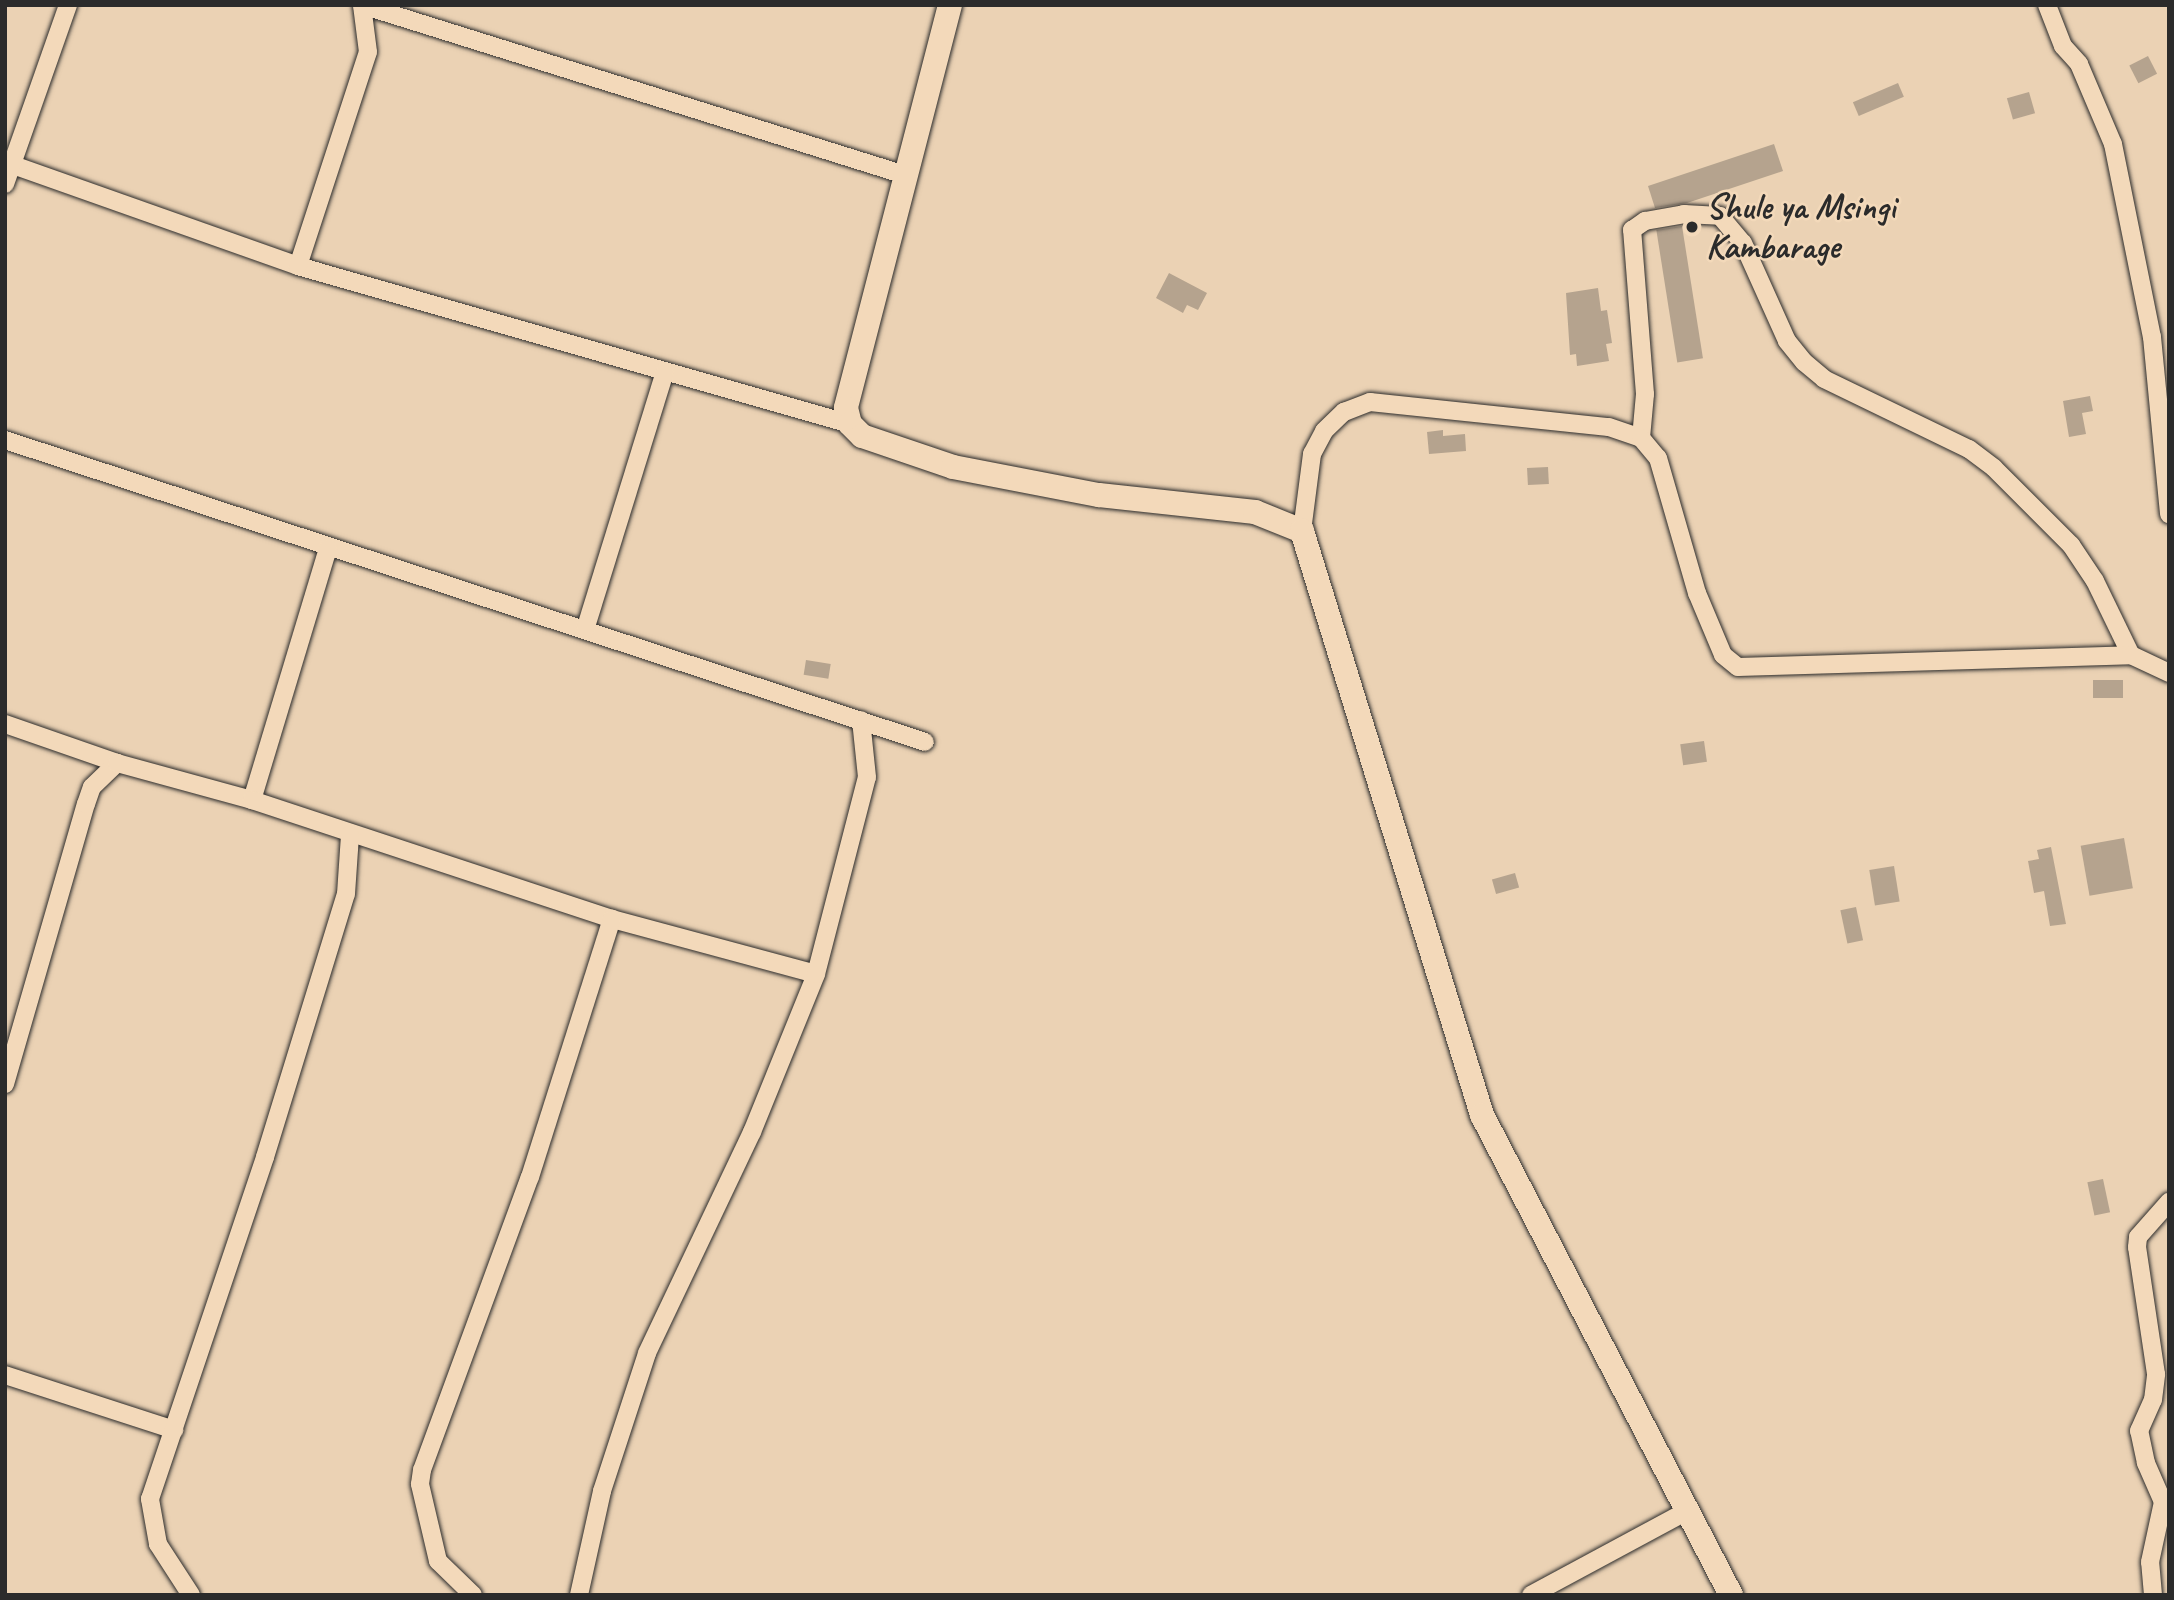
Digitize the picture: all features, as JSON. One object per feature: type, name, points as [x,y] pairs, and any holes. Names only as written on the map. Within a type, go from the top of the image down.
[{"type":"street","points":[[5,184],[68,5]]},
{"type":"street","points":[[298,266],[368,52],[362,5],[905,175]]},
{"type":"street","points":[[850,424],[846,408],[950,5]]},
{"type":"street","points":[[2047,5],[2063,46],[2079,64],[2113,144],[2152,337],[2169,514]]},
{"type":"street","points":[[13,165],[298,266],[850,424],[862,436],[953,467],[1099,495],[1255,512],[1302,531]]},
{"type":"street","points":[[1641,438],[1645,394],[1632,230],[1645,221],[1684,214],[1720,216],[1743,243],[1787,341],[1804,362],[1824,379],[1969,449],[1994,468],[2071,545],[2095,580],[2131,655]]},
{"type":"street","points":[[584,630],[665,372]]},
{"type":"street","points":[[1731,1595],[1685,1512],[1482,1115],[1302,531],[1305,486],[1318,442],[1344,412],[1370,402],[1609,427],[1641,438],[1658,458],[1667,482],[1702,606],[1723,655],[1738,667],[2131,655],[2169,673]]},
{"type":"street","points":[[5,440],[154,485],[328,548],[925,742]]},
{"type":"street","points":[[252,800],[328,548]]},
{"type":"street","points":[[579,1595],[602,1492],[647,1353],[752,1132],[816,974],[867,777],[862,720]]},
{"type":"street","points":[[5,724],[117,763],[252,800],[350,835],[612,919],[816,974]]},
{"type":"street","points":[[5,1084],[92,787],[117,763]]},
{"type":"street","points":[[191,1595],[158,1544],[151,1520],[150,1499],[346,894],[350,835]]},
{"type":"street","points":[[473,1595],[438,1561],[419,1484],[530,1177],[612,919]]},
{"type":"street","points":[[2153,1595],[2150,1562],[2163,1502],[2146,1463],[2139,1431],[2153,1400],[2156,1374],[2137,1247],[2138,1237],[2169,1202]]},
{"type":"street","points":[[5,1375],[174,1430]]},
{"type":"street","points":[[1531,1595],[1685,1512]]},
{"type":"building","points":[[2148,56],[2157,74],[2138,83],[2129,66]]},
{"type":"building","points":[[1898,83],[1904,97],[1859,116],[1853,102]]},
{"type":"building","points":[[2029,92],[2035,113],[2013,119],[2007,98]]},
{"type":"building","points":[[1774,144],[1783,171],[1687,203],[1655,208],[1648,186]]},
{"type":"building","points":[[1682,226],[1703,358],[1677,362],[1656,230]]},
{"type":"building","points":[[1169,273],[1207,293],[1198,310],[1187,305],[1183,313],[1156,298]]},
{"type":"building","points":[[1598,288],[1601,311],[1607,310],[1612,343],[1606,344],[1609,361],[1577,366],[1576,354],[1570,355],[1566,293]]},
{"type":"building","points":[[2090,396],[2093,411],[2082,413],[2086,434],[2069,437],[2063,401]]},
{"type":"building","points":[[1443,430],[1443,436],[1465,434],[1466,451],[1429,454],[1427,432]]},
{"type":"building","points":[[1548,467],[1549,484],[1528,485],[1527,468]]},
{"type":"building","points":[[806,660],[831,664],[828,679],[804,675]]},
{"type":"building","points":[[2093,680],[2123,680],[2123,698],[2093,698]]},
{"type":"building","points":[[1704,741],[1707,762],[1683,765],[1680,744]]},
{"type":"building","points":[[2124,838],[2133,888],[2090,896],[2081,846]]},
{"type":"building","points":[[2051,847],[2066,924],[2050,926],[2044,891],[2034,893],[2028,861],[2039,859],[2037,850]]},
{"type":"building","points":[[1894,866],[1900,902],[1875,905],[1869,870]]},
{"type":"building","points":[[1515,873],[1519,887],[1496,894],[1492,880]]},
{"type":"building","points":[[1856,907],[1863,940],[1847,944],[1840,910]]},
{"type":"building","points":[[2103,1179],[2110,1212],[2094,1216],[2087,1182]]},
{"type":"place","name":"Shule ya Msingi Kambarage","points":[[1692,227]]}]
